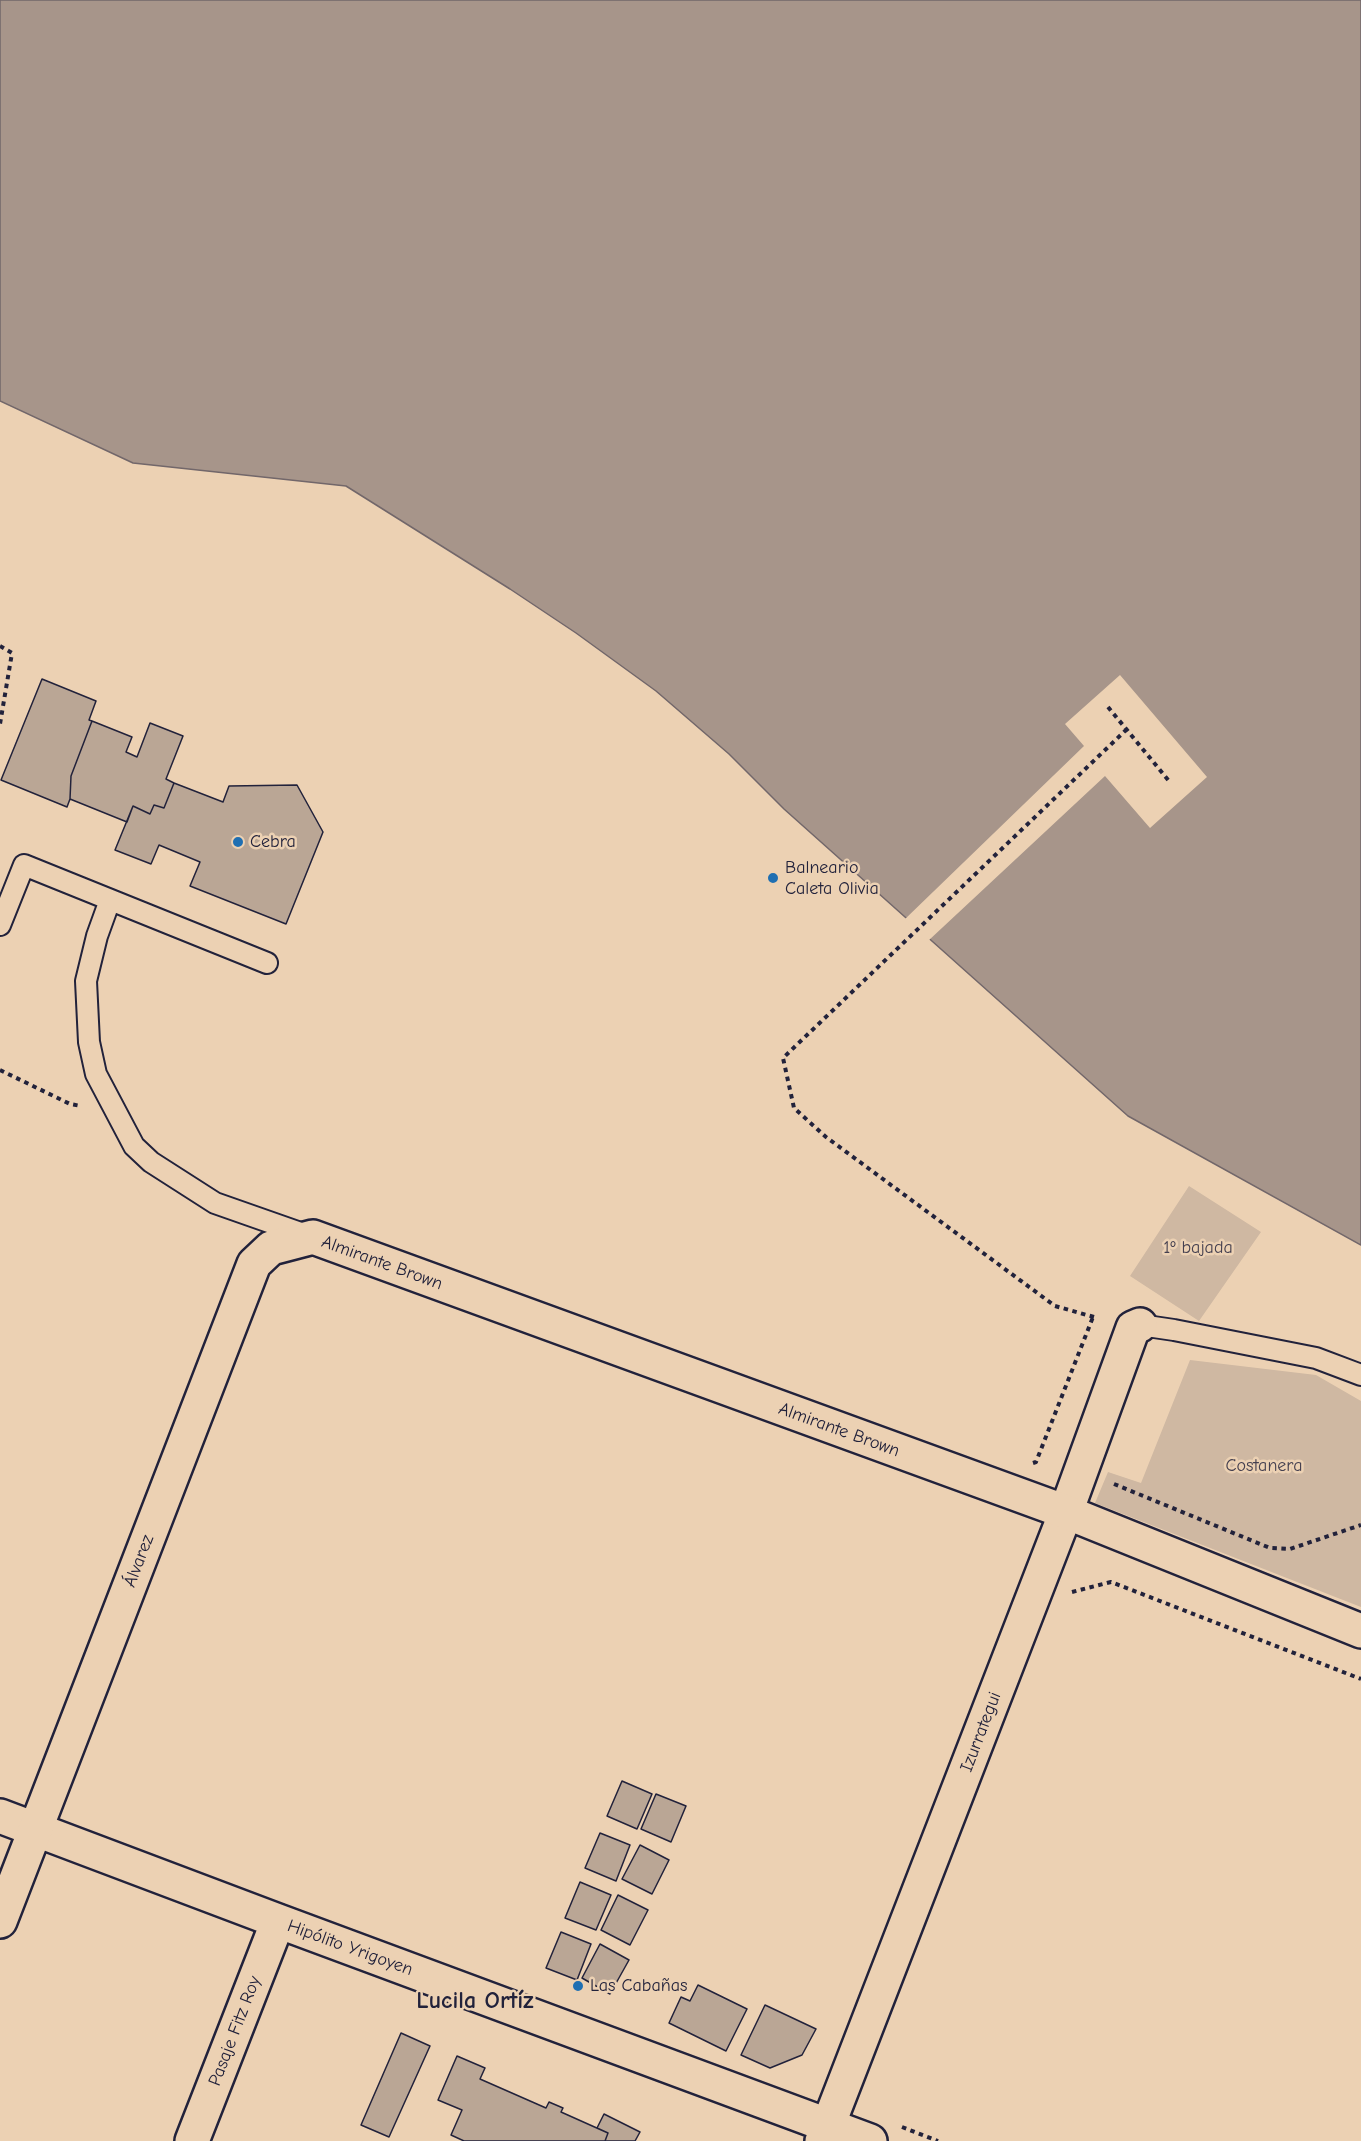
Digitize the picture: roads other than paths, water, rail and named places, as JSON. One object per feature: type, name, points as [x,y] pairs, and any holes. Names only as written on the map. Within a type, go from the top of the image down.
[{"type":"street","name":"Almirante Brown","points":[[313,1237],[1066,1512],[1361,1631]]},
{"type":"street","name":"Álvarez","points":[[0,1921],[254,1264],[271,1248],[313,1237]]},
{"type":"street","name":"Izurrategui","points":[[825,2133],[1136,1327]]},
{"type":"street","name":"Hipólito Yrigoyen","points":[[0,1816],[825,2133],[870,2141]]},
{"type":"street","name":"Pasaje Fitz Roy","points":[[192,2141],[278,1922]]},
{"type":"lane","points":[[0,925],[24,865],[267,963]]},
{"type":"lane","points":[[110,900],[97,936],[86,981],[89,1042],[96,1074],[134,1146],[151,1162],[215,1203],[313,1237]]},
{"type":"lane","points":[[1136,1327],[1174,1330],[1316,1358],[1361,1375]]},
{"type":"place","name":"Cebra","points":[[238,842]]},
{"type":"place","name":"Balneario Caleta Olivia","points":[[773,878]]},
{"type":"place","name":"Las Cabañas","points":[[578,1986]]},
{"type":"district","name":"Lucila Ortíz","points":[[475,2001]]},
{"type":"park label","name":"1º bajada","points":[[1198,1248]]},
{"type":"park label","name":"Costanera","points":[[1264,1466]]}]
